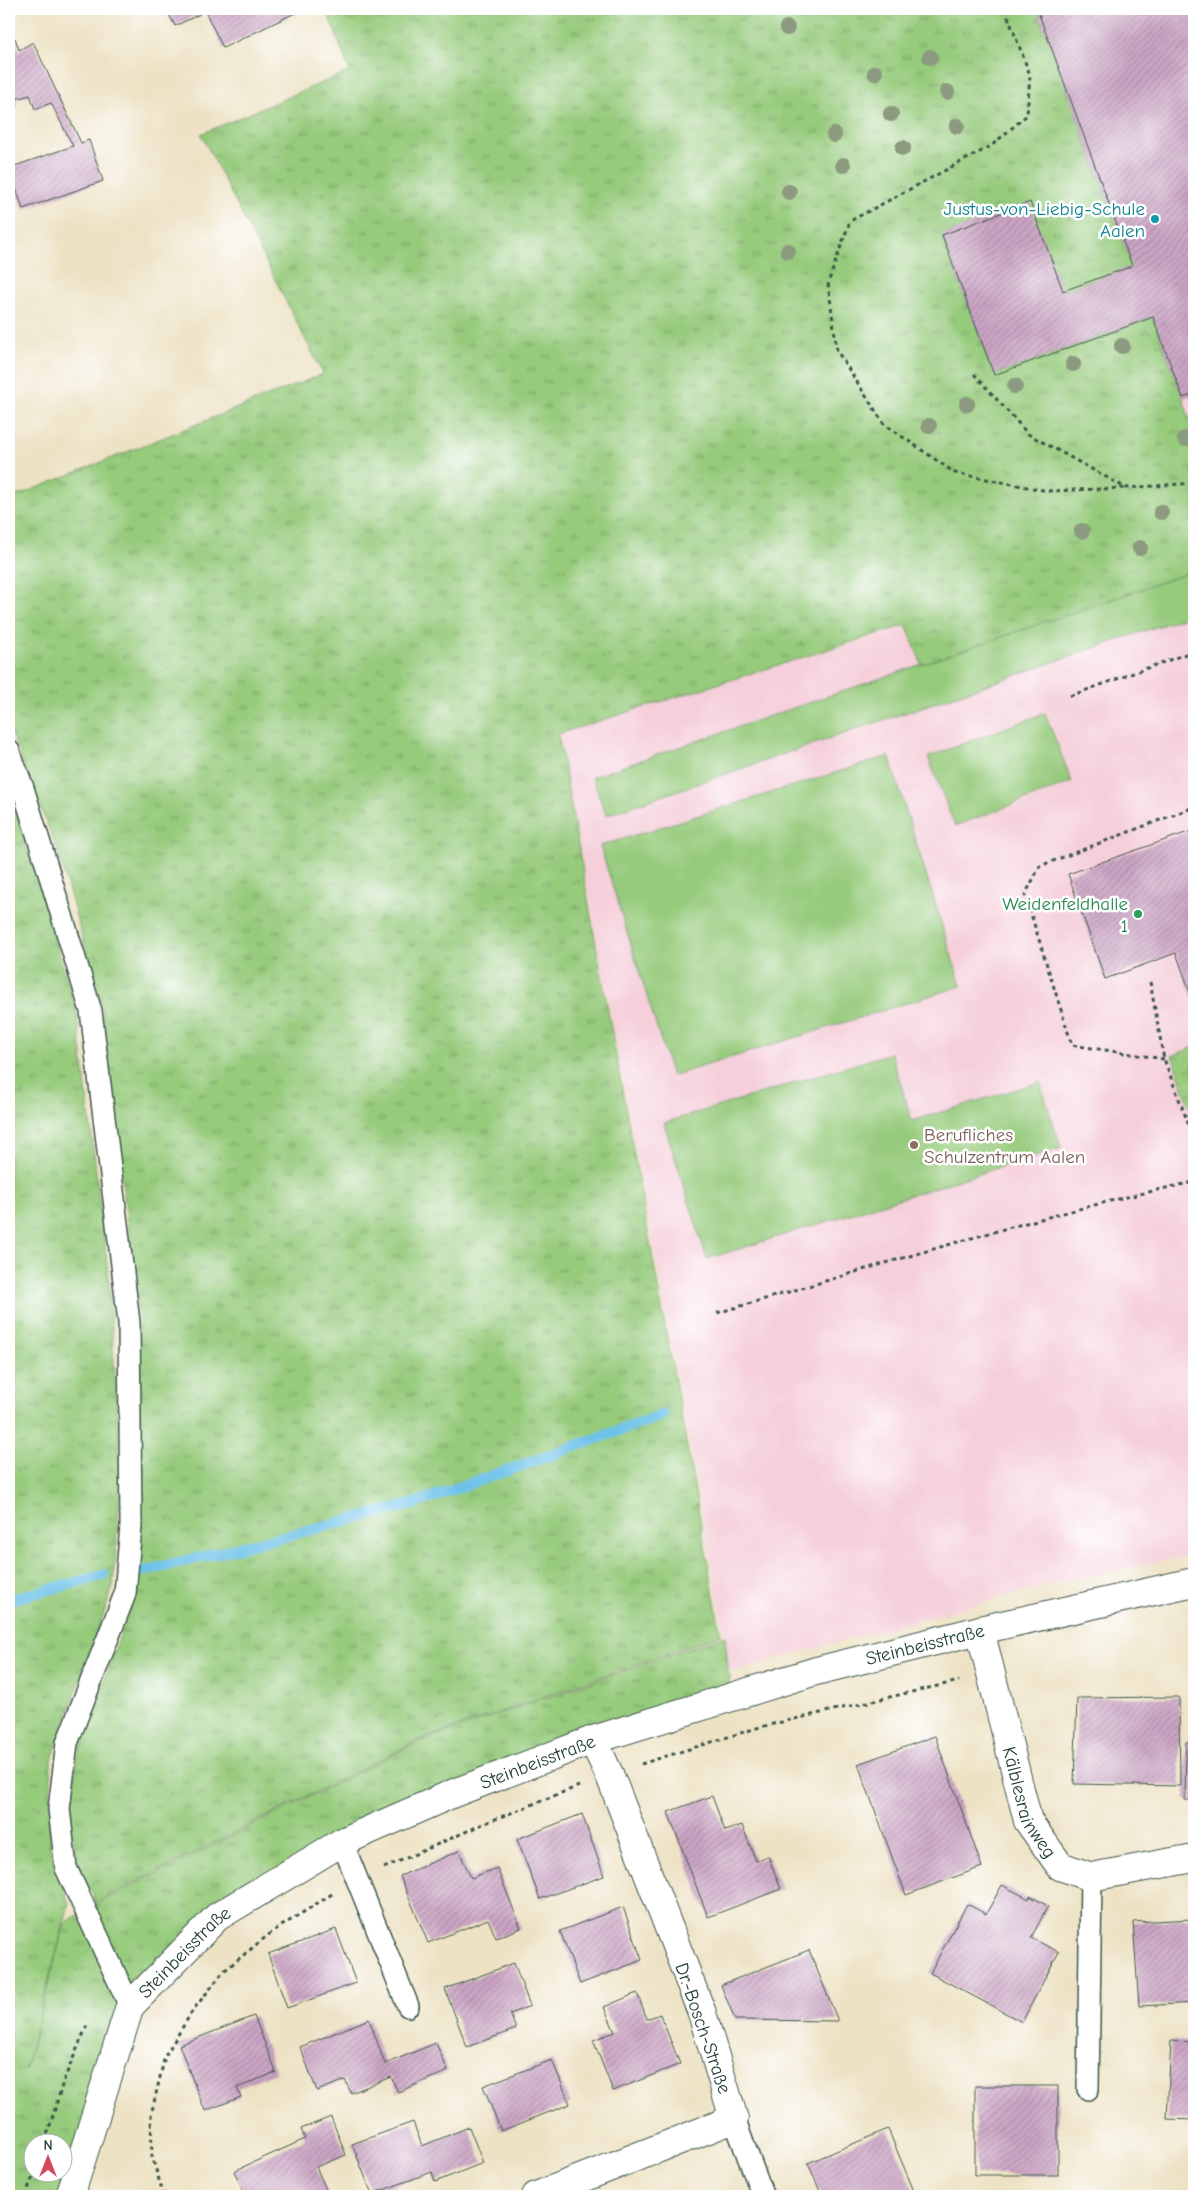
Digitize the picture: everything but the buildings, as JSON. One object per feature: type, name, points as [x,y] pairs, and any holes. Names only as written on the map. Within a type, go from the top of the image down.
[{"type":"street","name":"Steinbeisstraße","points":[[70,2196],[130,2006],[217,1917],[342,1842],[454,1793],[593,1740],[816,1671],[980,1630],[1194,1582]]},
{"type":"street","name":"Kälblesrainweg","points":[[980,1630],[1028,1821],[1060,1866],[1091,1877],[1194,1858]]},
{"type":"street","name":"Dr.-Bosch-Straße","points":[[536,2196],[734,2119],[702,2013],[610,1776],[593,1740]]},
{"type":"lane","points":[[9,751],[23,788],[91,1011],[128,1322],[130,1526],[125,1594],[67,1743],[59,1809],[66,1868],[130,2006]]},
{"type":"lane","points":[[342,1842],[408,2006]]},
{"type":"lane","points":[[1088,2089],[1091,1877]]},
{"type":"lane","points":[[734,2119],[763,2196]]},
{"type":"path","points":[[1004,9],[1030,75],[1027,115],[991,146],[850,221],[828,283],[837,351],[884,424],[955,474],[1048,491],[1194,483]]},
{"type":"path","points":[[974,374],[1028,434],[1126,488]]},
{"type":"path","points":[[1070,696],[1194,650]]},
{"type":"path","points":[[1164,1060],[1072,1046],[1024,895],[1040,866],[1194,807]]},
{"type":"path","points":[[1150,982],[1164,1060],[1194,1139]]},
{"type":"path","points":[[717,1314],[1011,1226],[1116,1198],[1194,1182]]},
{"type":"path","points":[[164,2196],[152,2157],[151,2115],[165,2056],[193,2010],[225,1970],[272,1932],[329,1896],[483,1824],[566,1790],[654,1759],[760,1727],[877,1698],[992,1674]]},
{"type":"path","points":[[49,2132],[63,2082],[89,2020]]},
{"type":"path","points":[[25,2196],[31,2182]]},
{"type":"shaded area","name":"Berufliches Schulzentrum Aalen","points":[[716,9],[1194,9],[1194,1555],[1051,1584],[728,1672],[725,1636],[559,734],[907,626],[832,446]]},
{"type":"green space","points":[[326,9],[1037,9],[1132,266],[1063,291],[942,236],[994,375],[1153,317],[1183,398],[1194,436],[1194,571],[922,665],[906,625],[558,734],[721,1635],[417,1741],[96,1902],[80,1868],[70,1826],[77,1756],[131,1605],[140,1552],[139,1320],[101,1003],[57,849],[9,728],[9,499],[323,374],[201,134],[350,71]]},
{"type":"green space","points":[[1194,571],[1194,614],[606,815],[592,777]]},
{"type":"green space","points":[[1045,713],[1072,782],[955,826],[928,757]]},
{"type":"green space","points":[[889,756],[961,986],[672,1076],[600,846]]},
{"type":"green space","points":[[12,798],[77,1013],[109,1281],[121,1477],[113,1587],[51,1762],[50,1848],[69,1904],[25,2070],[65,1923],[96,1904],[418,1742],[725,1636],[731,1698],[454,1793],[217,1917],[130,2006],[70,2196],[9,2196],[9,799]]},
{"type":"green space","points":[[1194,1047],[1194,1119],[1172,1056]]},
{"type":"green space","points":[[891,1053],[912,1121],[1040,1082],[1061,1148],[707,1259],[664,1123]]},
{"type":"waterway","points":[[145,1571],[410,1505],[663,1415]]},
{"type":"waterway","points":[[9,1600],[104,1575]]},
{"type":"place","name":"Justus-von-Liebig-Schule Aalen","points":[[1155,219]]},
{"type":"place","name":"Weidenfeldhalle 1","points":[[1138,914]]},
{"type":"place","name":"Berufliches Schulzentrum Aalen","points":[[914,1145]]}]
